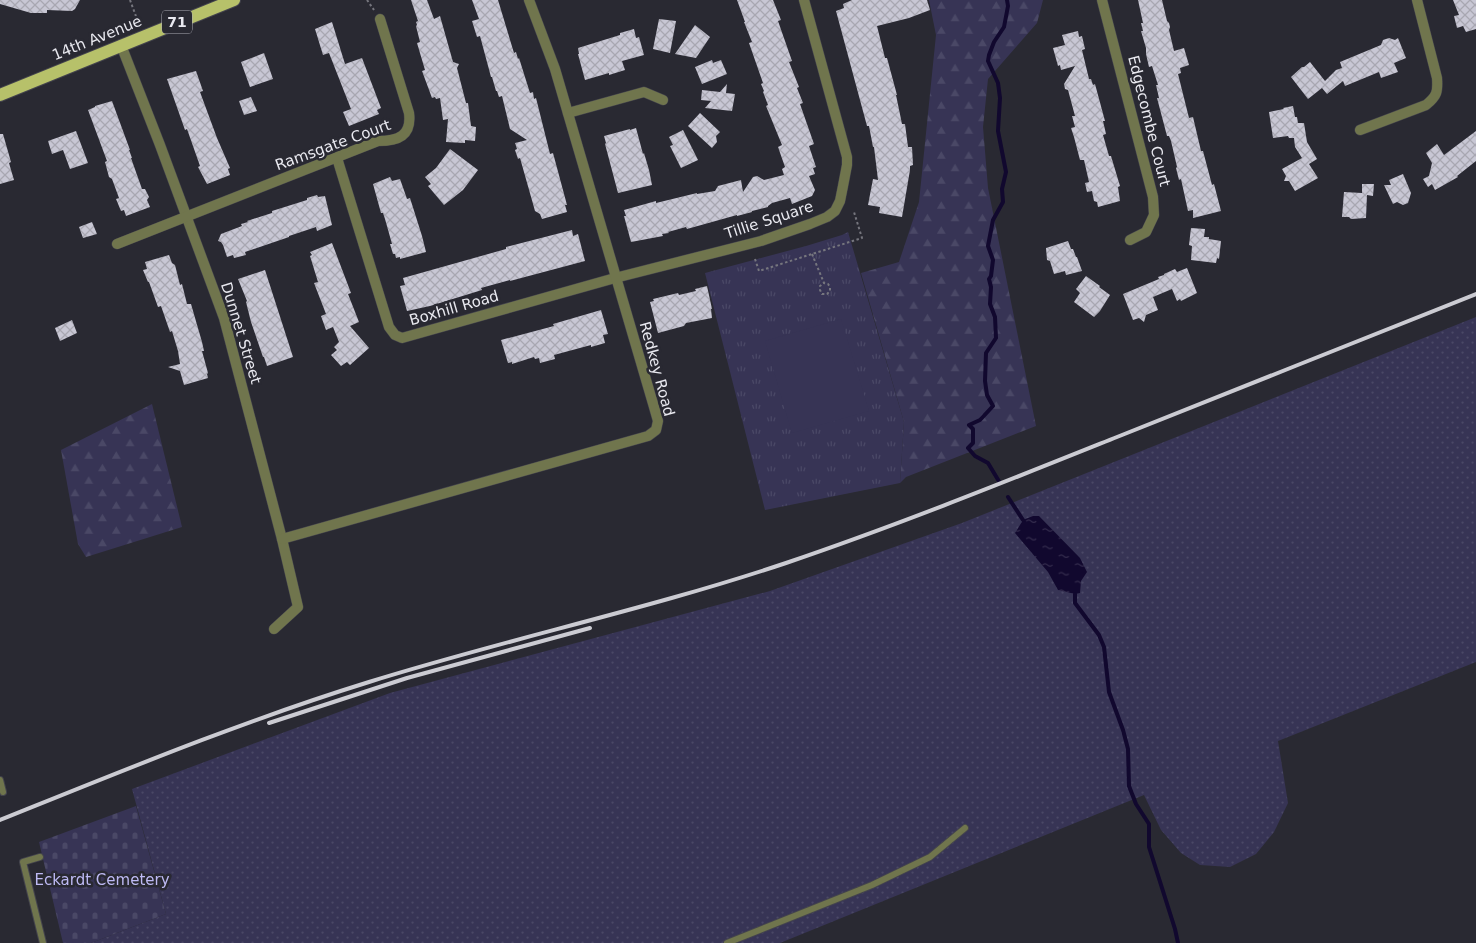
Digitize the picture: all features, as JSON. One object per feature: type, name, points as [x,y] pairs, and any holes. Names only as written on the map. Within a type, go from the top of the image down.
[{"type":"main road","name":"14th Avenue","points":[[0,95],[234,0]]},
{"type":"street","name":"Redkey Road","points":[[282,539],[648,436],[656,430],[658,421],[568,113],[555,69],[529,0]]},
{"type":"street","name":"Tillie Square","points":[[615,278],[760,241],[810,224],[827,217],[835,211],[840,201],[847,157],[804,0]]},
{"type":"street","name":"Edgecombe Court","points":[[1102,0],[1153,197],[1154,215],[1146,232],[1130,240]]},
{"type":"street","points":[[1360,130],[1426,105],[1434,98],[1438,89],[1437,78],[1417,0]]},
{"type":"street","name":"Ramsgate Court","points":[[117,244],[378,141],[393,141],[403,135],[408,130],[410,123],[409,113],[380,19]]},
{"type":"street","name":"Dunnet Street","points":[[121,45],[160,145],[229,335],[298,607],[274,628]]},
{"type":"street","points":[[568,113],[644,92],[663,100]]},
{"type":"street","name":"Boxhill Road","points":[[336,158],[389,327],[395,335],[402,338],[412,336],[615,278]]},
{"type":"lane","points":[[0,780],[3,792]]},
{"type":"lane","points":[[727,943],[872,885],[930,857],[965,828]]},
{"type":"lane","points":[[40,857],[23,862],[43,943]]},
{"type":"path","points":[[130,0],[137,19]]},
{"type":"path","points":[[754,258],[759,271],[862,238],[854,212]]},
{"type":"path","points":[[812,254],[824,283],[830,287],[830,291],[827,294],[822,294],[820,290],[820,286],[824,283]]},
{"type":"green space","points":[[929,0],[1043,0],[1037,23],[988,79],[983,127],[988,188],[1036,426],[906,477],[900,483],[904,422],[861,273],[899,262],[919,202],[936,35]]},
{"type":"green space","points":[[848,232],[904,422],[900,483],[765,510],[705,273],[806,246]]},
{"type":"green space","points":[[1476,317],[1476,662],[1278,741],[1288,803],[1274,832],[1256,854],[1230,867],[1200,865],[1181,853],[1161,830],[1144,795],[780,943],[91,943],[166,914],[132,789],[390,693],[770,591],[962,523]]},
{"type":"green space","points":[[841,319],[869,411],[792,433],[765,341]]},
{"type":"green space","points":[[152,404],[182,527],[86,557],[78,544],[61,450]]},
{"type":"green space","name":"Eckardt Cemetery","points":[[136,806],[166,914],[91,943],[63,943],[39,842]]},
{"type":"water","points":[[1039,516],[1080,558],[1087,572],[1081,581],[1080,593],[1075,594],[1058,590],[1048,572],[1015,533],[1023,520]]},
{"type":"building","points":[[0,0],[80,0],[72,11],[47,10],[47,13],[31,13],[0,4]]},
{"type":"building","points":[[411,0],[427,0],[434,19],[440,16],[453,62],[459,64],[457,68],[466,103],[468,103],[471,126],[476,127],[475,141],[465,140],[465,143],[446,142],[448,119],[443,120],[440,98],[432,98],[422,71],[425,70],[417,43],[420,42],[416,26],[418,21]]},
{"type":"building","points":[[472,0],[498,0],[514,53],[516,52],[519,58],[530,93],[533,92],[534,99],[536,98],[550,154],[553,153],[567,205],[565,205],[567,212],[542,219],[540,214],[535,211],[520,158],[518,159],[515,150],[517,149],[515,143],[527,140],[510,129],[502,96],[499,97],[496,91],[480,36],[477,37],[472,21],[479,19]]},
{"type":"building","points":[[737,0],[773,0],[781,20],[778,21],[792,61],[789,62],[799,87],[797,88],[803,103],[800,104],[814,144],[809,146],[816,167],[813,168],[815,174],[809,176],[815,190],[812,196],[792,204],[790,198],[772,203],[768,207],[752,212],[687,229],[686,227],[662,234],[663,236],[631,242],[624,210],[656,201],[656,203],[697,193],[715,191],[718,186],[741,180],[743,192],[753,177],[757,176],[764,180],[784,175],[782,169],[785,167],[778,147],[782,145],[766,106],[768,105],[761,84],[763,83],[749,43],[752,42]]},
{"type":"building","points":[[852,0],[927,0],[930,10],[909,18],[877,26],[897,95],[902,124],[905,124],[908,147],[912,147],[913,165],[910,166],[902,217],[879,213],[880,207],[868,205],[873,179],[878,180],[874,147],[836,11],[844,8],[843,4]]},
{"type":"building","points":[[1138,0],[1162,0],[1170,27],[1174,51],[1184,48],[1189,65],[1180,68],[1181,73],[1178,74],[1189,118],[1193,117],[1201,151],[1203,151],[1212,185],[1214,184],[1221,211],[1193,218],[1193,210],[1188,211],[1181,179],[1179,180],[1176,168],[1171,141],[1169,136],[1167,136],[1157,98],[1159,98],[1156,85],[1158,85],[1152,66],[1149,67],[1141,31],[1143,31],[1141,23],[1143,23]]},
{"type":"building","points":[[1453,0],[1476,0],[1476,29],[1466,32],[1463,26],[1457,28],[1454,16],[1459,15]]},
{"type":"building","points":[[659,19],[676,21],[670,53],[653,49]]},
{"type":"building","points":[[332,22],[345,64],[362,58],[381,108],[377,110],[379,114],[349,126],[343,112],[351,109],[329,53],[323,55],[315,29]]},
{"type":"building","points":[[695,25],[710,37],[696,58],[675,54]]},
{"type":"building","points":[[634,29],[636,38],[639,37],[644,55],[622,61],[625,70],[585,80],[578,48]]},
{"type":"building","points":[[1078,31],[1079,37],[1082,36],[1085,49],[1082,50],[1089,79],[1091,79],[1093,85],[1095,84],[1105,121],[1103,121],[1106,134],[1103,135],[1120,186],[1118,187],[1120,201],[1098,207],[1097,202],[1094,201],[1092,191],[1087,192],[1085,183],[1089,182],[1084,160],[1080,160],[1071,128],[1075,127],[1072,116],[1075,116],[1068,90],[1065,89],[1064,84],[1075,66],[1061,70],[1053,48],[1065,45],[1062,35]]},
{"type":"building","points":[[1389,38],[1395,40],[1398,38],[1406,58],[1394,63],[1398,72],[1381,78],[1379,72],[1345,86],[1343,81],[1327,94],[1322,88],[1308,99],[1291,77],[1310,62],[1325,81],[1336,70],[1342,68],[1340,62],[1381,45],[1383,40]]},
{"type":"building","points":[[264,53],[273,79],[250,87],[241,62]]},
{"type":"building","points":[[712,60],[713,63],[721,60],[727,74],[702,84],[695,67]]},
{"type":"building","points":[[196,71],[203,91],[200,92],[230,168],[228,169],[230,175],[207,184],[198,167],[200,166],[187,129],[185,130],[167,79]]},
{"type":"building","points":[[727,84],[726,93],[735,94],[732,111],[705,108],[711,101],[701,100],[702,90],[720,92]]},
{"type":"building","points":[[251,97],[257,111],[244,115],[239,101]]},
{"type":"building","points":[[112,101],[142,189],[145,189],[149,197],[147,200],[150,207],[126,216],[124,210],[121,211],[116,199],[119,198],[112,179],[109,177],[105,162],[107,161],[88,110]]},
{"type":"building","points":[[1293,106],[1298,123],[1304,123],[1307,142],[1317,159],[1309,164],[1318,178],[1295,191],[1289,181],[1284,181],[1286,176],[1282,169],[1302,158],[1295,147],[1294,138],[1289,138],[1288,136],[1273,138],[1269,112]]},
{"type":"building","points":[[700,113],[720,132],[716,136],[717,142],[712,148],[688,126]]},
{"type":"building","points":[[636,128],[652,185],[618,193],[604,136]]},
{"type":"building","points":[[683,130],[698,160],[681,168],[670,146],[673,145],[669,137]]},
{"type":"building","points":[[76,131],[88,163],[70,169],[63,150],[52,154],[48,141]]},
{"type":"building","points":[[1476,131],[1476,161],[1458,177],[1435,190],[1432,184],[1428,187],[1423,179],[1429,176],[1432,163],[1426,153],[1437,144],[1444,155]]},
{"type":"building","points":[[0,134],[3,134],[14,180],[0,184]]},
{"type":"building","points":[[450,149],[478,170],[463,190],[444,205],[428,186],[431,184],[425,177],[436,168]]},
{"type":"building","points":[[1403,174],[1411,193],[1408,203],[1403,205],[1397,202],[1393,204],[1384,185],[1391,185],[1389,180]]},
{"type":"building","points":[[390,177],[392,181],[400,179],[407,199],[410,198],[426,252],[400,259],[400,257],[396,258],[395,254],[393,254],[385,219],[383,213],[381,213],[373,184]]},
{"type":"building","points":[[1362,184],[1374,184],[1373,196],[1367,195],[1366,218],[1351,219],[1349,217],[1342,217],[1344,192],[1362,193]]},
{"type":"building","points":[[317,195],[318,197],[325,196],[332,225],[317,231],[316,227],[289,236],[245,252],[246,255],[234,258],[233,255],[227,257],[223,245],[218,241],[221,234],[242,226],[241,224],[247,221]]},
{"type":"building","points":[[92,222],[97,234],[83,238],[79,227]]},
{"type":"building","points":[[1191,228],[1205,229],[1204,237],[1221,241],[1219,259],[1217,258],[1216,263],[1191,260],[1192,246],[1189,245]]},
{"type":"building","points":[[572,230],[573,236],[578,234],[585,261],[481,288],[482,290],[407,311],[400,286],[405,285],[403,278],[506,249],[506,247]]},
{"type":"building","points":[[1068,241],[1082,271],[1066,275],[1065,271],[1054,274],[1050,261],[1047,260],[1046,248]]},
{"type":"building","points":[[332,243],[351,293],[348,294],[359,322],[350,326],[369,348],[350,365],[347,362],[341,366],[331,355],[337,350],[334,347],[339,342],[333,327],[326,330],[321,316],[326,314],[314,283],[318,282],[310,256],[312,255],[310,252]]},
{"type":"building","points":[[169,255],[172,263],[175,265],[180,285],[182,284],[187,304],[191,304],[202,342],[204,351],[202,351],[208,373],[208,378],[184,385],[180,371],[168,367],[180,364],[178,351],[172,331],[170,332],[161,306],[158,307],[143,270],[147,269],[145,262]]},
{"type":"building","points":[[1187,268],[1197,293],[1181,301],[1180,299],[1177,301],[1172,289],[1153,297],[1158,310],[1146,315],[1144,322],[1139,318],[1133,320],[1123,294],[1159,279],[1158,277],[1175,269],[1177,272]]},
{"type":"building","points":[[265,270],[293,357],[267,366],[251,322],[247,301],[238,279]]},
{"type":"building","points":[[1086,276],[1110,295],[1094,317],[1074,302],[1080,293],[1076,289]]},
{"type":"building","points":[[707,286],[712,318],[686,323],[684,326],[658,333],[650,302],[654,301],[653,299],[696,291],[695,289]]},
{"type":"building","points":[[601,310],[608,334],[603,335],[605,343],[554,355],[555,359],[540,363],[539,358],[535,359],[534,357],[512,364],[512,362],[508,363],[501,340],[554,326],[553,324]]},
{"type":"building","points":[[72,320],[77,333],[60,341],[55,328]]},
{"type":"waterway","points":[[1000,483],[988,463],[975,456],[968,448],[973,443],[973,429],[969,425],[980,420],[993,406],[987,395],[985,381],[986,353],[996,338],[995,317],[990,304],[991,287],[989,279],[993,260],[988,246],[993,220],[1003,202],[1002,189],[1006,172],[998,131],[1000,98],[998,83],[988,61],[994,42],[1004,27],[1008,6],[1007,0]]},
{"type":"waterway","points":[[1008,497],[1023,520]]},
{"type":"waterway","points":[[1075,594],[1075,603],[1099,635],[1104,647],[1109,692],[1128,749],[1129,786],[1136,804],[1149,824],[1149,847],[1178,943]]},
{"type":"railway","points":[[0,820],[183,747],[322,697],[421,666],[630,610],[786,563],[911,518],[1476,294]]},
{"type":"railway","points":[[269,723],[407,678],[590,628]]}]
